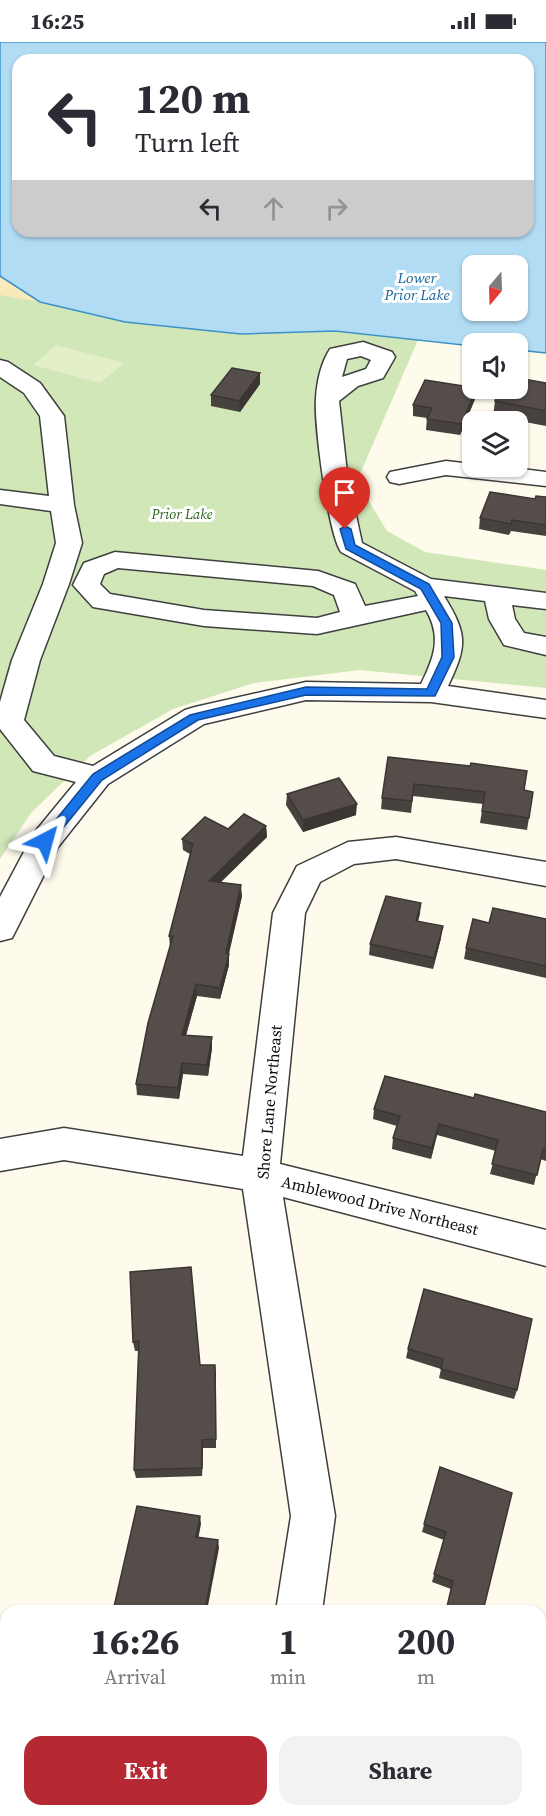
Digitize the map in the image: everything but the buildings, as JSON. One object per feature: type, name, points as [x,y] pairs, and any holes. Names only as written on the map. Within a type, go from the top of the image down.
[{"type":"street","points":[[327,399],[350,381],[375,374],[384,357],[336,343],[327,399],[329,446],[336,494],[350,547],[429,594],[447,623],[448,657],[431,693]]},
{"type":"street","points":[[0,366],[32,388],[52,416],[62,506],[69,543],[56,584],[26,660],[9,721],[44,764],[97,777]]},
{"type":"street","points":[[399,477],[446,468],[546,480]]},
{"type":"street","points":[[0,497],[62,506]]},
{"type":"street","points":[[355,616],[346,590],[318,579],[115,560],[93,569],[86,585],[102,601],[204,618],[317,626],[355,616],[429,594],[497,595],[546,601]]},
{"type":"street","points":[[497,595],[502,619],[514,639],[546,646]]},
{"type":"street","points":[[0,929],[45,841],[97,777],[195,717],[306,691],[431,693],[546,709]]},
{"type":"street","name":"Shore Lane Northeast","points":[[300,1605],[313,1516],[260,1175],[289,913],[308,874],[348,853],[396,848],[546,874]]},
{"type":"street","name":"Amblewood Drive Northeast","points":[[0,1155],[64,1144],[260,1175],[546,1248]]},
{"type":"green space","name":"Prior Lake","points":[[0,276],[40,302],[418,340],[360,474],[370,503],[387,531],[425,552],[546,570],[546,688],[360,670],[254,683],[173,709],[90,756],[31,813],[0,859]]},
{"type":"green space","points":[[56,345],[124,363],[100,383],[33,365]]},
{"type":"sand","points":[[0,276],[40,302],[0,295]]},
{"type":"water","name":"Lower Prior Lake","points":[[0,42],[546,42],[546,353],[528,351],[528,333],[462,333],[462,345],[335,331],[241,334],[125,322],[40,302],[0,276]]},
{"type":"route","points":[[45,841],[97,777],[195,717],[306,691],[431,693],[448,657],[447,623],[425,586],[350,547],[345,529]]}]
